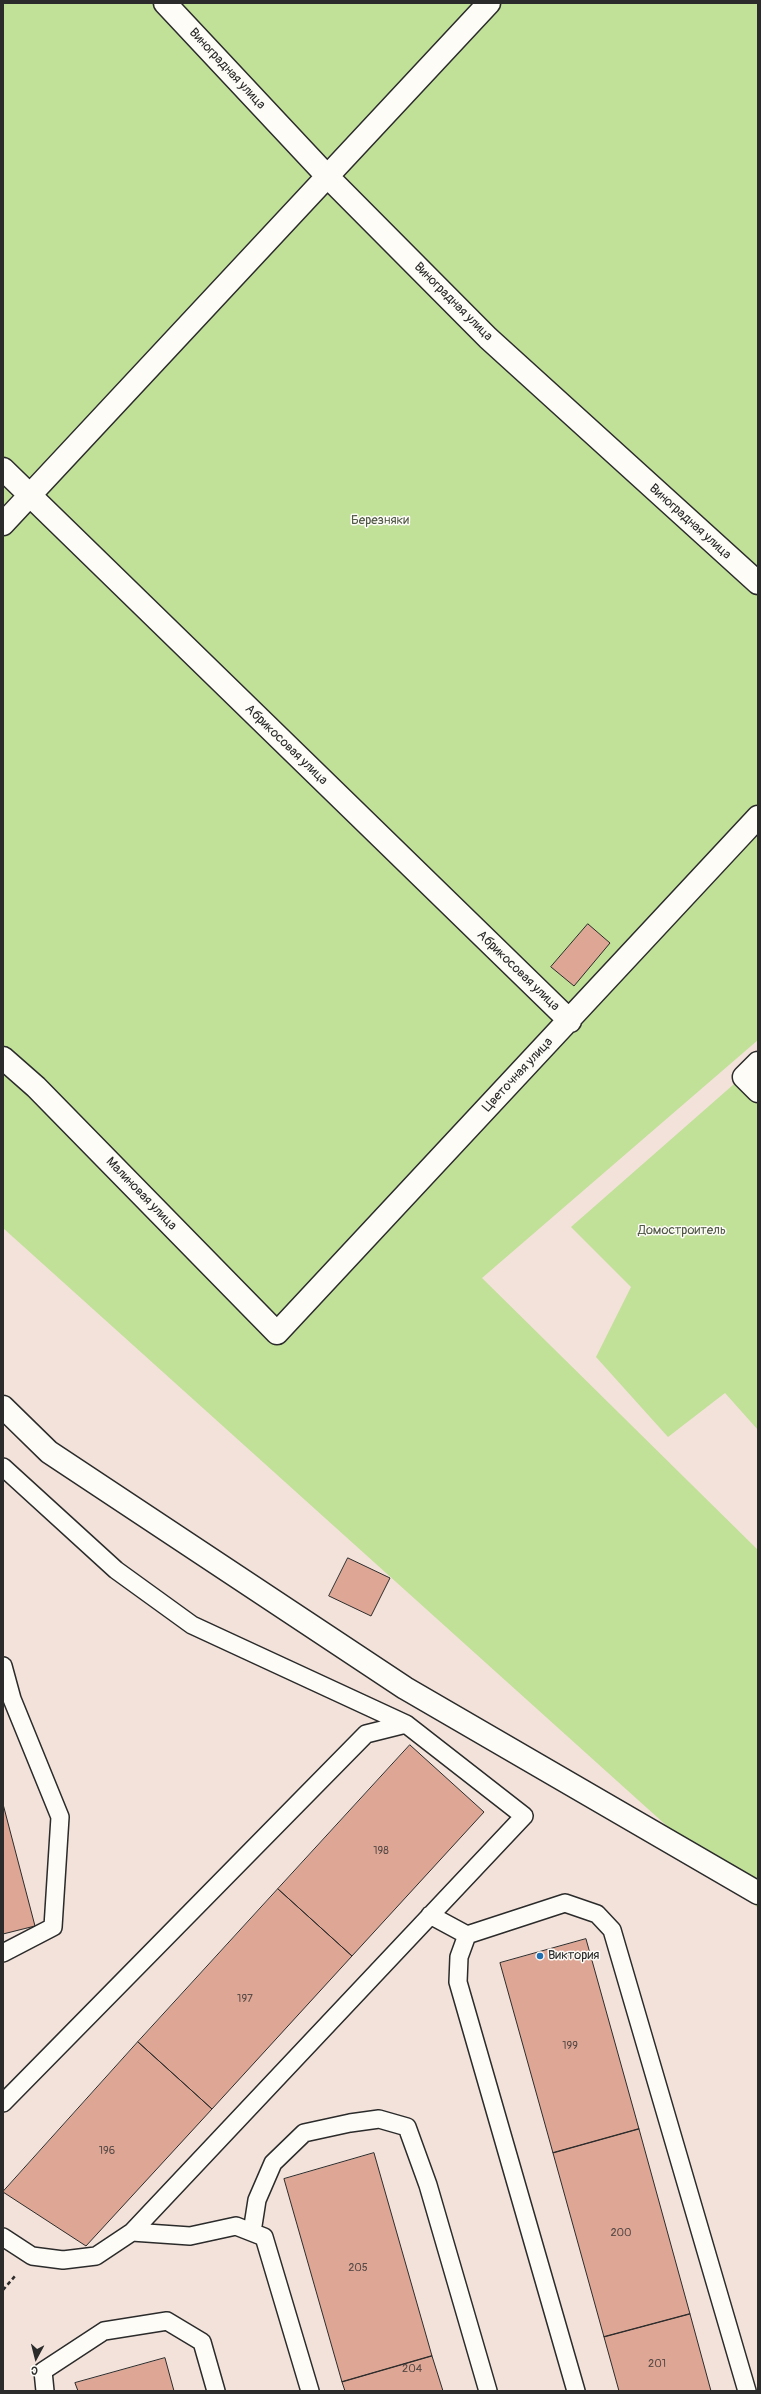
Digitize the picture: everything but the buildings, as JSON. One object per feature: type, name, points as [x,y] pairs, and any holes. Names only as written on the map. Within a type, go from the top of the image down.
[{"type":"street","name":"Виноградная улица","points":[[165,3],[327,176],[488,338],[758,583]]},
{"type":"street","points":[[3,524],[489,3]]},
{"type":"street","name":"Абрикосовая улица","points":[[3,469],[29,496],[570,1021]]},
{"type":"street","name":"Цветочная улица","points":[[277,1333],[570,1021],[758,817]]},
{"type":"street","name":"Малиновая улица","points":[[3,1058],[36,1087],[277,1333]]},
{"type":"street","points":[[3,1407],[48,1452],[405,1688],[758,1893]]},
{"type":"lane","points":[[3,1467],[116,1570],[192,1625],[406,1724],[524,1816],[132,2232],[96,2256],[63,2260],[32,2256],[3,2237]]},
{"type":"lane","points":[[3,1666],[12,1699],[60,1817],[53,1927],[3,1953]]},
{"type":"lane","points":[[3,2103],[366,1734],[406,1724]]},
{"type":"lane","points":[[430,1915],[467,1935],[565,1903],[597,1914],[612,1930],[747,2391]]},
{"type":"lane","points":[[467,1935],[459,1957],[458,1982],[576,2391]]},
{"type":"lane","points":[[252,2232],[257,2200],[273,2163],[304,2133],[350,2123],[379,2119],[406,2127],[428,2185],[488,2391]]},
{"type":"lane","points":[[132,2232],[190,2236],[236,2226],[264,2236],[310,2391]]},
{"type":"lane","points":[[45,2391],[43,2371],[104,2331],[167,2321],[202,2342],[216,2391]]},
{"type":"green space","name":"Березняки","points":[[3,3],[758,3],[758,1040],[482,1278],[758,1550],[758,1908],[3,1228]]},
{"type":"green space","name":"Домостроитель","points":[[758,1063],[758,1430],[725,1393],[668,1437],[596,1357],[631,1287],[571,1227]]},
{"type":"place","name":"Виктория","points":[[540,1956]]}]
